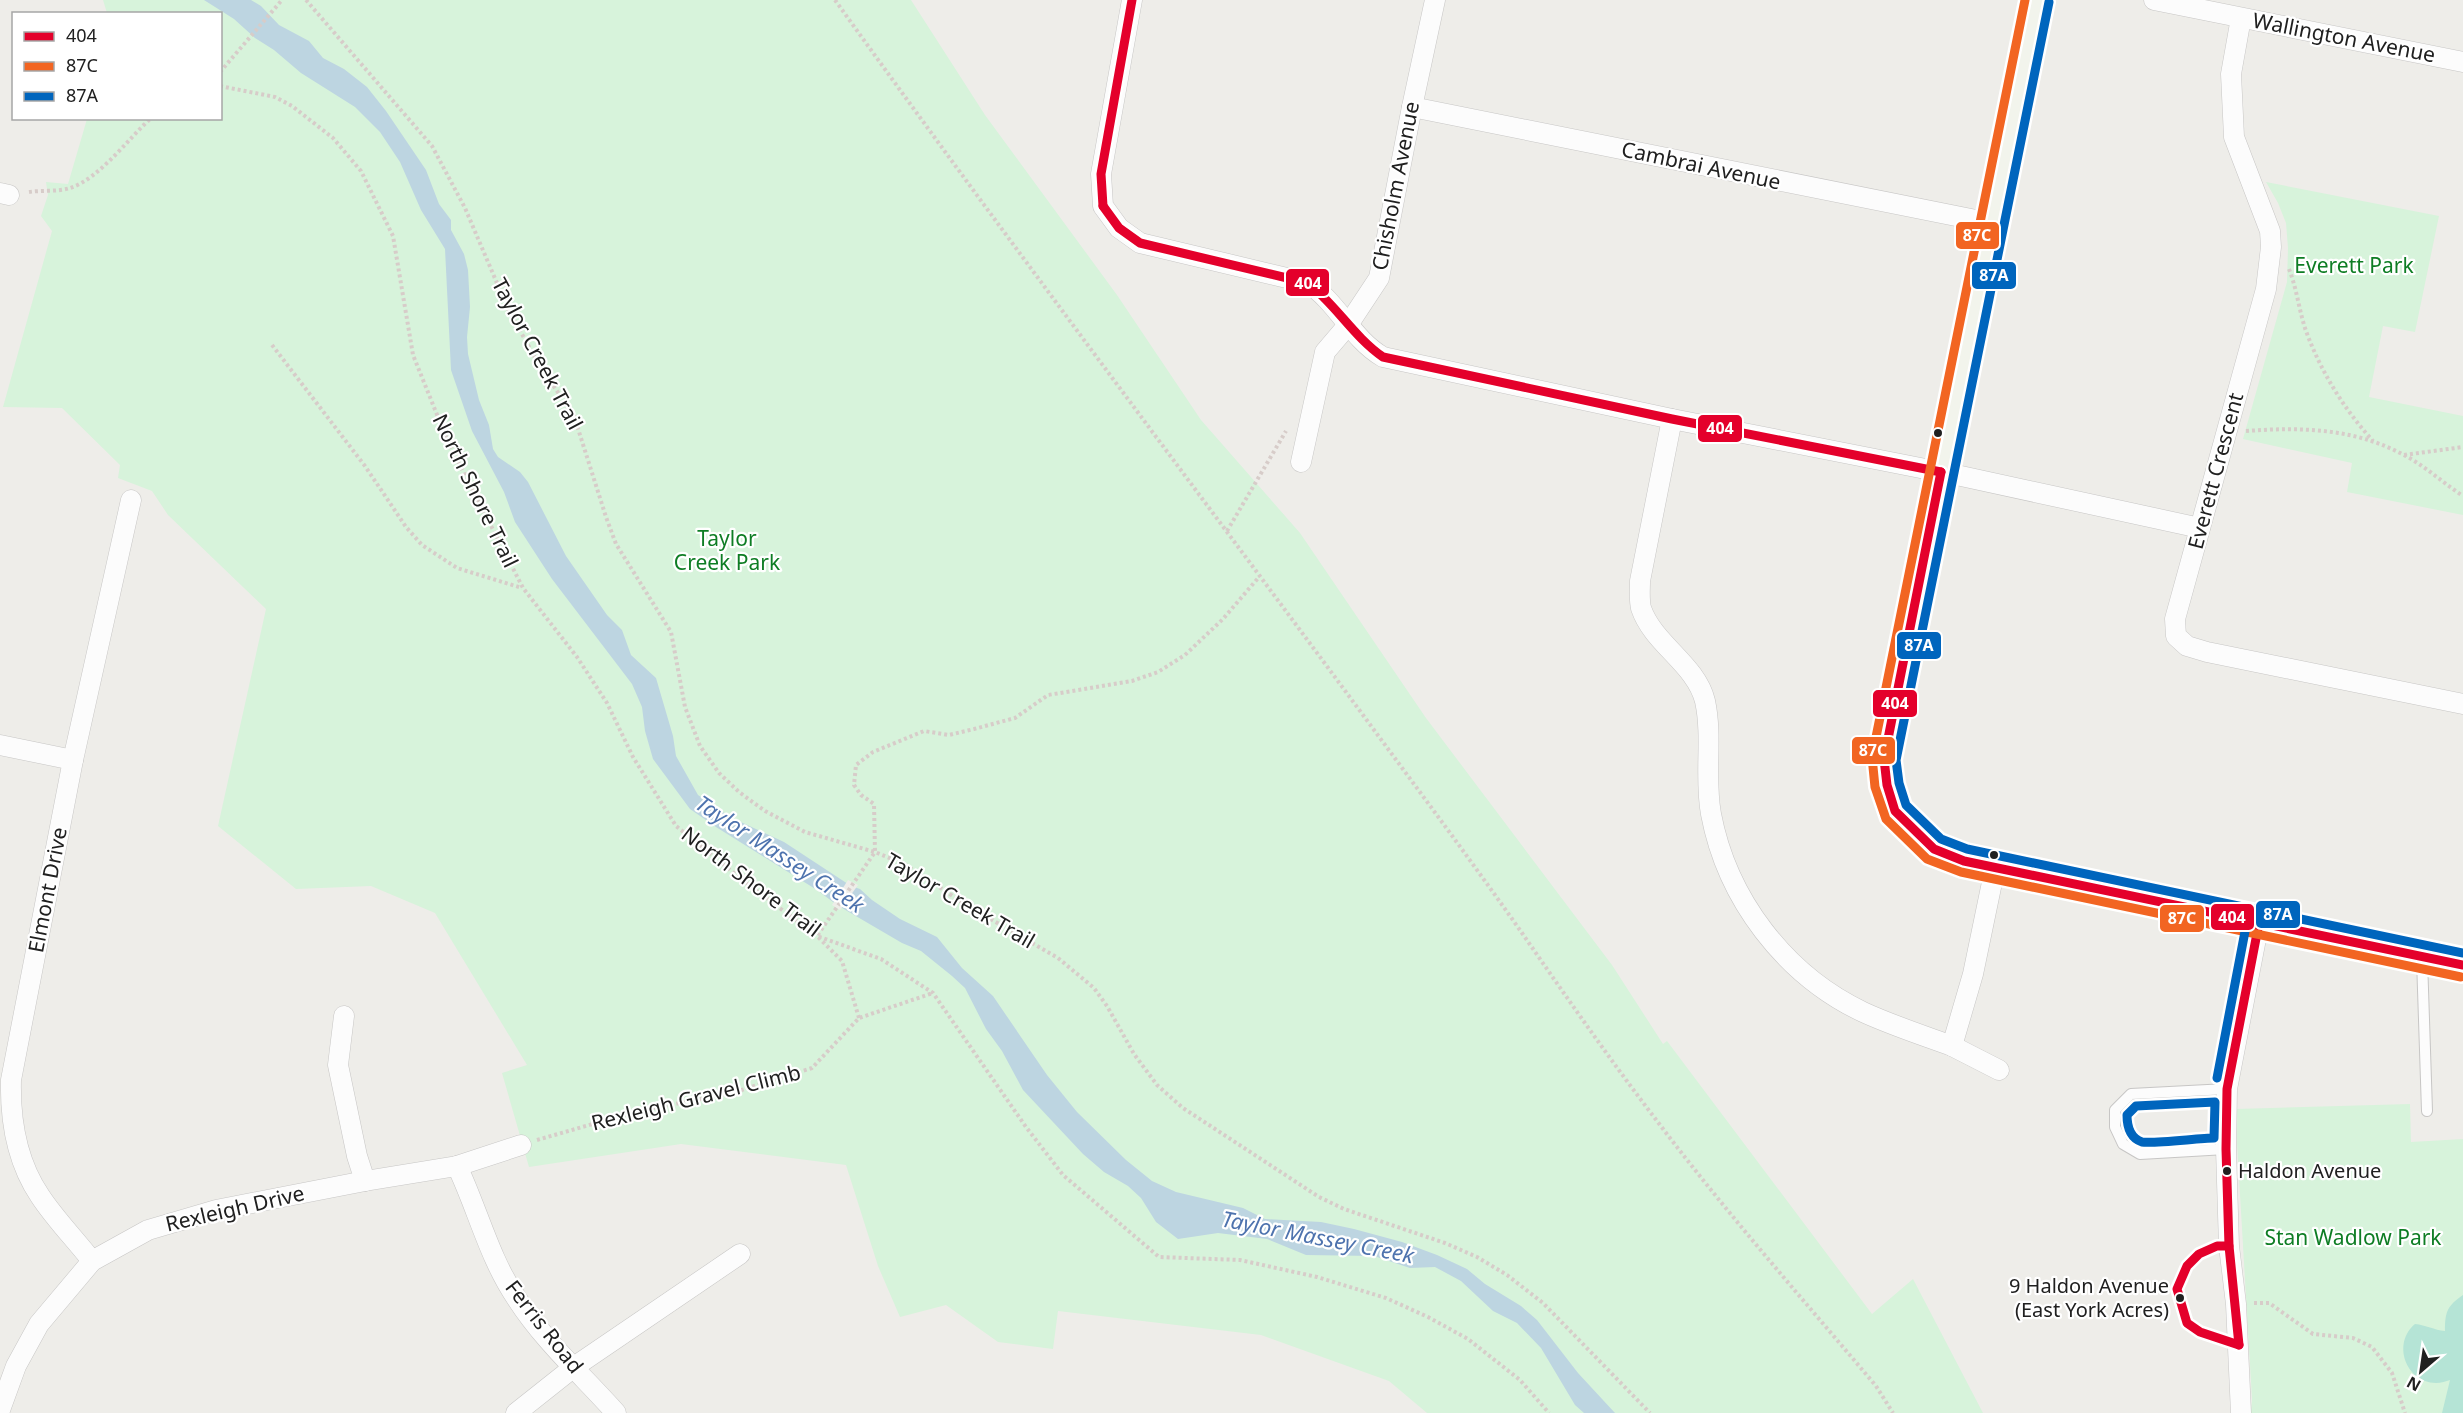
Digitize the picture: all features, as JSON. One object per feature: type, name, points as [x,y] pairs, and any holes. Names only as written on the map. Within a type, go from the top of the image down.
[{"type":"street","points":[[1132,0],[1101,174],[1103,206],[1119,228],[1140,243],[1308,283],[1324,294],[1348,325],[1383,357],[2200,528]]},
{"type":"street","name":"Chisholm Avenue","points":[[1301,462],[1325,352],[1348,325],[1379,278],[1435,0]]},
{"type":"street","points":[[2037,0],[1990,223],[1884,759],[1887,786],[1895,812],[1934,849],[1964,861],[2463,965]]},
{"type":"street","name":"Wallington Avenue","points":[[2154,0],[2463,62]]},
{"type":"street","name":"Everett Crescent","points":[[2241,18],[2231,74],[2234,137],[2270,231],[2271,247],[2266,290],[2175,619],[2176,636],[2187,646],[2207,652],[2463,704]]},
{"type":"street","name":"Cambrai Avenue","points":[[1412,107],[1990,223]]},
{"type":"street","points":[[1672,419],[1640,581],[1641,606],[1650,627],[1682,663],[1695,681],[1704,700],[1711,813],[1727,872],[1750,912],[1774,946],[1820,987],[1862,1012],[1952,1046],[1999,1070]]},
{"type":"street","name":"Elmont Drive","points":[[92,1261],[48,1206],[32,1181],[16,1136],[10,1098],[11,1080],[73,760],[131,500]]},
{"type":"street","points":[[0,745],[73,760]]},
{"type":"street","points":[[1952,1046],[1973,974],[1995,868]]},
{"type":"street","points":[[2241,1413],[2239,1345],[2229,1246],[2227,1089],[2259,922]]},
{"type":"street","points":[[344,1016],[338,1065],[357,1156],[365,1181]]},
{"type":"street","name":"Rexleigh Drive","points":[[0,1410],[26,1344],[39,1324],[92,1261],[148,1230],[168,1222],[216,1210],[457,1166],[521,1145]]},
{"type":"street","name":"Ferris Road","points":[[457,1166],[497,1264],[517,1300],[545,1335],[616,1413]]},
{"type":"street","points":[[516,1413],[574,1367],[740,1254]]},
{"type":"lane","points":[[2421,955],[2427,1111]]},
{"type":"lane","points":[[2226,1149],[2140,1154],[2122,1143],[2115,1127],[2115,1110],[2131,1094],[2227,1089]]},
{"type":"lane","points":[[2229,1246],[2217,1246],[2199,1254],[2187,1266],[2177,1289],[2187,1323],[2200,1332],[2239,1345]]},
{"type":"path","name":"Taylor Creek Trail","points":[[306,0],[432,146],[465,208],[508,309],[538,363],[574,416],[616,544],[671,632],[685,707],[700,746],[719,772],[739,792],[765,811],[806,832],[875,852],[904,864],[968,906],[1058,958],[1094,988],[1134,1054],[1157,1085],[1183,1108],[1319,1197],[1344,1209],[1445,1243],[1507,1275],[1560,1319],[1650,1413]]},
{"type":"path","points":[[835,0],[960,175],[1004,229],[1112,380],[1227,531],[1471,862],[1653,1117],[1728,1213],[1876,1386],[1893,1413]]},
{"type":"path","points":[[222,70],[280,1]]},
{"type":"path","name":"North Shore Trail","points":[[222,86],[275,97],[292,106],[333,138],[361,171],[393,236],[413,355],[448,442],[523,588],[577,657],[607,703],[633,757],[676,826],[817,936],[881,959],[933,993],[1026,1127],[1063,1175],[1159,1257],[1240,1260],[1317,1277],[1386,1298],[1468,1339],[1520,1380],[1549,1413]]},
{"type":"path","points":[[4,194],[69,188],[77,184],[94,174],[149,120]]},
{"type":"path","points":[[2286,263],[2306,332],[2321,364],[2349,414],[2373,441]]},
{"type":"path","points":[[272,345],[365,466],[406,527],[422,545],[457,568],[523,588]]},
{"type":"path","points":[[1227,531],[1292,423]]},
{"type":"path","points":[[2242,432],[2305,429],[2333,432],[2373,441],[2404,455],[2463,496]]},
{"type":"path","points":[[2404,455],[2463,447]]},
{"type":"path","points":[[933,993],[859,1018],[842,962],[817,936],[875,852],[874,804],[861,795],[854,785],[856,765],[873,752],[924,731],[949,735],[1015,718],[1048,695],[1132,681],[1158,672],[1185,655],[1223,619],[1259,577]]},
{"type":"path","name":"Rexleigh Gravel Climb","points":[[521,1145],[638,1111],[732,1093],[812,1068],[859,1018]]},
{"type":"path","points":[[2252,1303],[2269,1303],[2313,1334],[2340,1335],[2365,1341],[2379,1354],[2392,1373],[2405,1413]]},
{"type":"green space","name":"Taylor Creek Park","points":[[103,0],[911,0],[985,115],[1117,295],[1201,420],[1300,533],[1426,718],[1612,965],[1663,1044],[1667,1041],[1872,1314],[1913,1279],[1983,1413],[1427,1413],[1389,1381],[1261,1335],[1058,1311],[1053,1349],[998,1342],[946,1305],[900,1317],[878,1266],[846,1165],[681,1144],[529,1167],[502,1073],[527,1065],[435,913],[371,886],[296,889],[218,826],[266,609],[168,515],[152,491],[118,478],[120,465],[62,408],[3,407],[52,231],[41,216],[48,195],[46,182],[68,184],[87,120],[222,120],[222,12],[107,12]]},
{"type":"green space","name":"Everett Park","points":[[2266,182],[2439,216],[2415,332],[2383,326],[2369,397],[2463,416],[2463,515],[2347,492],[2352,463],[2243,439],[2287,282],[2286,223]]},
{"type":"green space","name":"Stan Wadlow Park","points":[[2410,1104],[2411,1142],[2463,1139],[2463,1413],[2251,1413],[2235,1109]]},
{"type":"green space","points":[[2463,1295],[2463,1413],[2442,1413],[2450,1380],[2436,1383],[2416,1376],[2405,1360],[2404,1341],[2415,1324],[2445,1331],[2448,1310]]},
{"type":"water","name":"Taylor Massey Creek","points":[[204,0],[251,0],[261,6],[279,25],[309,41],[323,58],[344,69],[367,87],[426,170],[439,204],[451,220],[451,230],[464,254],[468,270],[470,307],[468,354],[479,400],[489,425],[493,449],[498,457],[520,472],[528,482],[566,556],[607,615],[622,630],[631,655],[656,678],[673,736],[676,756],[698,795],[730,817],[784,842],[851,886],[860,889],[900,919],[937,937],[962,968],[993,996],[1047,1075],[1077,1112],[1126,1160],[1152,1181],[1176,1192],[1243,1208],[1265,1219],[1321,1222],[1402,1242],[1467,1269],[1485,1284],[1521,1306],[1537,1320],[1578,1373],[1615,1413],[1584,1413],[1575,1405],[1541,1348],[1517,1323],[1493,1311],[1461,1281],[1435,1267],[1410,1268],[1374,1256],[1306,1255],[1267,1239],[1218,1233],[1178,1239],[1156,1222],[1141,1198],[1128,1186],[1104,1172],[1083,1154],[1023,1090],[1002,1051],[986,1029],[965,988],[952,976],[921,951],[902,943],[837,905],[690,809],[653,759],[645,731],[642,707],[632,684],[552,579],[515,522],[504,492],[472,431],[451,370],[445,249],[421,210],[400,162],[380,132],[355,107],[301,73],[234,19]]},
{"type":"pier","points":[[848,880],[858,885],[840,910],[832,905]]},
{"type":"transit line","name":"404","points":[[1103,206],[1101,174],[1132,0]]},
{"type":"transit line","name":"87C","points":[[2025,0],[1872,757],[1875,787],[1886,819],[1927,859],[1961,872],[2461,977]]},
{"type":"transit line","name":"87A","points":[[2049,2],[1896,760],[1899,783],[1906,805],[1941,839],[1967,849],[2463,953]]},
{"type":"transit line","name":"404","points":[[1103,206],[1119,228],[1140,243],[1308,283],[1363,340],[1383,357],[1672,419],[1941,472]]},
{"type":"transit line","name":"404","points":[[1941,472],[1884,759],[1887,785],[1895,811],[1934,849],[1964,861],[2463,965]]},
{"type":"transit line","name":"87A","points":[[2217,1078],[2247,921]]},
{"type":"transit line","name":"404","points":[[2239,1345],[2229,1246],[2227,1089],[2259,923]]},
{"type":"transit line","name":"87A","points":[[2215,1102],[2214,1138],[2142,1142],[2132,1135],[2129,1127],[2127,1115],[2136,1106],[2215,1102]]},
{"type":"transit line","name":"404","points":[[2229,1246],[2217,1246],[2199,1254],[2187,1266],[2177,1289],[2187,1323],[2200,1332],[2239,1345]]},
{"type":"place","name":"Haldon Avenue","points":[[2227,1171]]},
{"type":"place","name":"9 Haldon Avenue (East York Acres)","points":[[2180,1298]]}]
